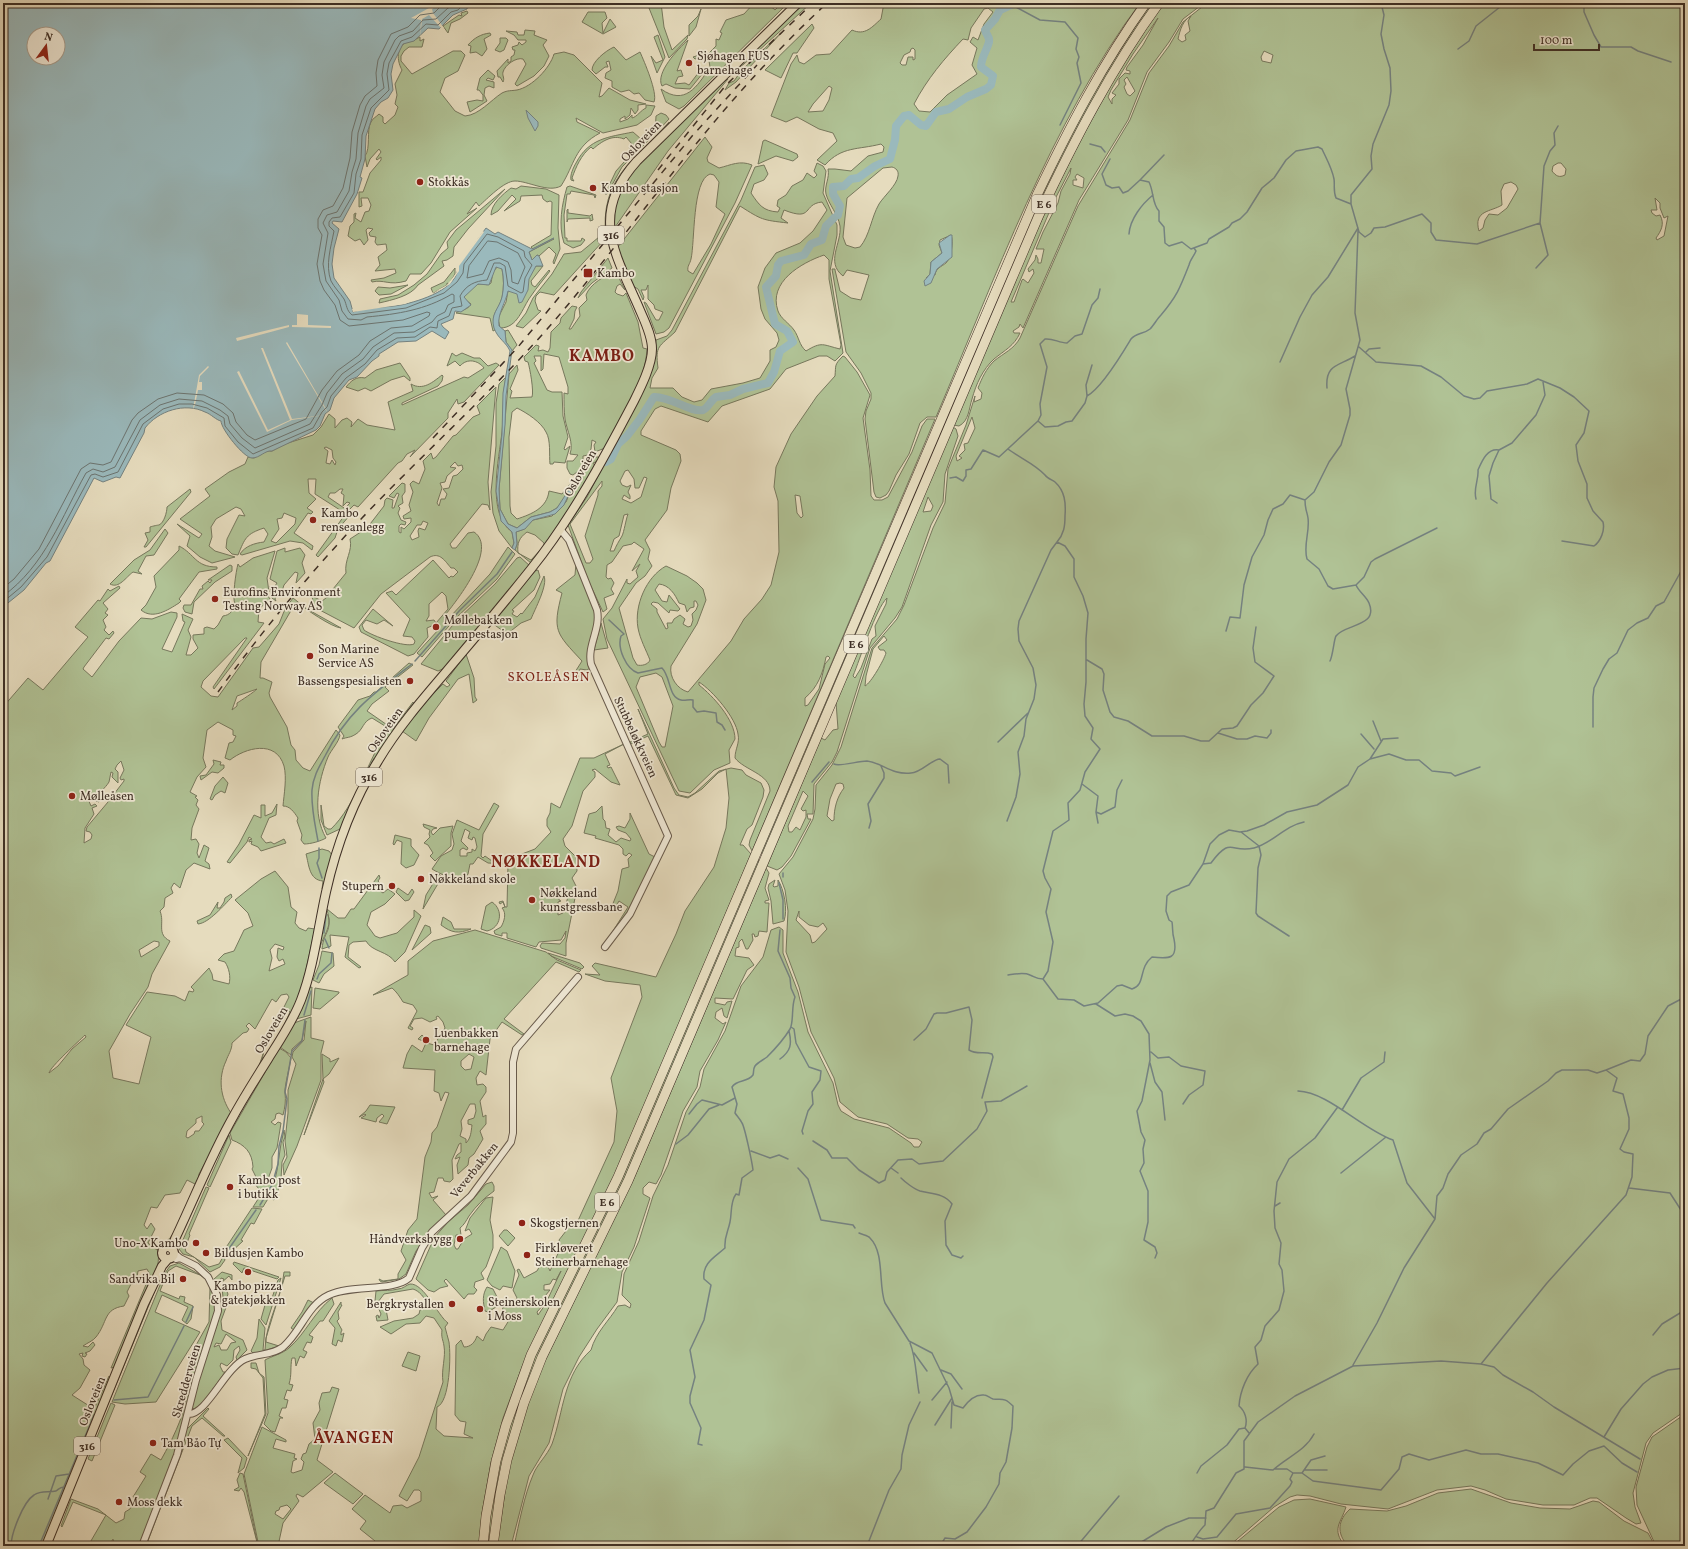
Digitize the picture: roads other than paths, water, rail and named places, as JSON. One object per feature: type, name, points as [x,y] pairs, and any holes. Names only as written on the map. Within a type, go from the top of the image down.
[{"type":"highway","name":"E 6","points":[[483,1546],[486,1516],[496,1461],[516,1392],[548,1318],[618,1177],[1022,228],[1058,151],[1104,66],[1146,3]]},
{"type":"highway","name":"E 6","points":[[493,1546],[500,1495],[507,1460],[531,1383],[562,1315],[628,1181],[1028,239],[1071,148],[1110,77],[1159,3]]},
{"type":"main road","name":"Osloveien","points":[[46,1546],[127,1345],[162,1266],[171,1254],[174,1239],[232,1119],[291,1022],[301,1001],[336,855],[348,820],[377,762],[414,710],[534,566],[560,529],[634,402],[644,380],[652,347],[644,320],[614,252],[610,223],[615,194],[624,177],[637,161],[798,3]]},
{"type":"street","name":"Stubbeløkkveien","points":[[560,529],[569,540],[597,610],[598,621],[590,649],[590,659],[593,670],[668,836],[630,914],[605,947]]},
{"type":"street","name":"Veverbakken","points":[[188,1414],[193,1414],[200,1410],[226,1375],[242,1361],[250,1357],[271,1353],[284,1346],[314,1308],[325,1297],[353,1289],[396,1285],[409,1278],[422,1248],[432,1232],[471,1196],[509,1146],[513,1133],[513,1062],[516,1049],[578,977]]},
{"type":"street","name":"Skredderveien","points":[[142,1546],[176,1459],[201,1362],[215,1324],[218,1304],[215,1288],[208,1277],[196,1266],[171,1254]]},
{"type":"water","points":[[3,3],[469,3],[467,9],[453,15],[439,29],[428,28],[414,41],[403,44],[393,64],[391,74],[393,90],[388,98],[381,102],[375,109],[366,136],[365,159],[360,177],[362,178],[357,194],[342,222],[333,221],[332,223],[339,229],[332,264],[334,278],[350,301],[353,312],[365,309],[401,305],[437,293],[452,281],[457,274],[458,266],[486,228],[495,234],[498,232],[532,249],[554,238],[529,252],[532,260],[537,255],[539,256],[543,266],[536,266],[529,279],[528,290],[522,302],[519,303],[517,294],[508,291],[499,317],[499,326],[505,331],[506,342],[512,350],[506,396],[499,489],[500,509],[508,524],[517,528],[531,517],[550,512],[557,508],[568,491],[580,483],[569,494],[564,505],[555,514],[533,520],[525,529],[516,532],[517,544],[515,550],[512,548],[514,543],[512,532],[501,521],[496,491],[502,434],[503,393],[510,351],[496,332],[493,323],[494,315],[501,301],[503,287],[502,269],[496,267],[489,285],[478,284],[464,297],[471,305],[461,312],[455,311],[453,319],[441,324],[449,332],[445,339],[432,331],[416,341],[398,342],[379,354],[379,356],[372,361],[357,377],[349,380],[334,398],[330,410],[325,414],[320,426],[316,430],[272,451],[255,458],[248,457],[225,430],[221,421],[197,409],[181,408],[164,413],[157,417],[145,428],[144,433],[120,478],[116,477],[103,482],[94,478],[50,561],[46,563],[24,590],[3,607]]},
{"type":"water","points":[[526,110],[538,122],[538,126],[535,131],[528,118]]},
{"type":"water","points":[[952,235],[952,257],[937,269],[931,283],[925,286],[924,281],[930,274],[931,262],[942,253],[939,243]]},
{"type":"waterway","points":[[1351,204],[1351,195],[1372,169],[1371,156],[1373,144],[1389,105],[1391,91],[1390,68],[1381,34],[1384,15],[1381,3]]},
{"type":"waterway","points":[[1458,49],[1469,41],[1476,26],[1505,3]]},
{"type":"waterway","points":[[1584,3],[1584,12],[1601,47],[1631,47],[1638,51],[1671,62]]},
{"type":"waterway","points":[[838,215],[840,206],[833,194],[833,187],[844,186],[851,179],[858,178],[875,166],[890,159],[895,140],[896,126],[904,116],[909,115],[921,125],[926,126],[936,112],[949,109],[967,97],[986,89],[991,85],[993,76],[981,67],[989,42],[989,38],[985,30],[995,19],[1000,10],[1013,4]]},
{"type":"waterway","points":[[1012,5],[1040,20],[1065,22],[1078,38],[1076,49],[1079,57],[1077,63],[1081,83],[1060,125]]},
{"type":"waterway","points":[[1110,159],[1102,174],[1106,185],[1112,188],[1119,187],[1123,193],[1128,191],[1140,180],[1149,182],[1155,205],[1159,211],[1159,221],[1164,227],[1165,243],[1169,246],[1182,242],[1191,249],[1207,243],[1209,239],[1229,227],[1247,212],[1262,188],[1274,178],[1286,160],[1296,151],[1318,147],[1322,149],[1332,171],[1336,198],[1351,204],[1359,232],[1365,237],[1371,233],[1374,228],[1385,227],[1422,214],[1431,223],[1431,232],[1436,240],[1477,244],[1540,223],[1544,166],[1550,151],[1555,145],[1554,133],[1558,126]]},
{"type":"waterway","points":[[1090,144],[1101,147],[1105,152]]},
{"type":"waterway","points":[[1140,180],[1164,155]]},
{"type":"waterway","points":[[1129,234],[1137,212],[1153,195]]},
{"type":"waterway","points":[[606,462],[611,459],[618,444],[627,436],[654,397],[667,399],[693,409],[703,410],[716,397],[730,395],[743,389],[768,383],[774,372],[780,351],[793,342],[787,331],[775,324],[766,287],[776,276],[778,265],[781,261],[804,255],[811,244],[822,240],[826,226],[834,218]]},
{"type":"waterway","points":[[1536,268],[1548,255],[1540,223]]},
{"type":"waterway","points":[[1280,362],[1300,317],[1312,295],[1328,277],[1358,228]]},
{"type":"waterway","points":[[1358,231],[1355,313],[1360,340],[1346,389],[1350,415],[1341,445],[1329,462],[1314,492],[1305,500],[1308,516],[1306,549],[1307,559],[1319,569],[1328,586],[1333,589],[1356,585],[1364,577],[1371,562],[1375,559],[1437,528]]},
{"type":"waterway","points":[[1038,421],[1045,427],[1058,426],[1072,421],[1085,403],[1087,396],[1099,386],[1117,362],[1131,339],[1150,329],[1175,297],[1190,261],[1196,251],[1194,248]]},
{"type":"waterway","points":[[950,478],[956,477],[963,481],[966,476],[966,470],[971,469],[983,450],[999,457],[1038,421],[1041,415],[1040,404],[1047,367],[1040,344],[1045,339],[1067,343],[1075,336],[1082,334],[1092,305],[1098,298],[1100,289]]},
{"type":"waterway","points":[[1359,347],[1376,362],[1421,366],[1441,377],[1464,396],[1474,399],[1480,398],[1487,391],[1527,384],[1538,379],[1560,388],[1574,397],[1589,411],[1584,433],[1576,445],[1578,461],[1587,484],[1587,498],[1593,511],[1603,522],[1603,532],[1599,541],[1594,546],[1562,541]]},
{"type":"waterway","points":[[1366,352],[1369,349],[1380,348]]},
{"type":"waterway","points":[[1327,388],[1328,374],[1331,370],[1355,356]]},
{"type":"waterway","points":[[1087,396],[1086,385],[1092,365]]},
{"type":"waterway","points":[[1497,503],[1491,499],[1489,476],[1493,463],[1499,450],[1512,443],[1536,415],[1545,395],[1543,382]]},
{"type":"waterway","points":[[1008,449],[1055,482],[1063,493],[1065,502],[1065,523],[1063,533],[1057,542],[1065,546],[1074,559],[1074,577],[1083,596],[1088,613],[1084,704],[1085,716],[1093,728],[1091,739],[1100,749],[1085,772],[1080,790],[1068,803],[1069,820],[1053,831],[1043,871],[1051,889],[1046,912],[1053,942],[1048,971],[1043,979],[1058,999],[1074,1000],[1084,1006],[1098,1003],[1117,986],[1122,985],[1132,989],[1136,987],[1141,980],[1145,966],[1152,957],[1164,958],[1174,954],[1175,946],[1172,922],[1169,920],[1166,911],[1167,896],[1171,892],[1189,885],[1203,864],[1210,844],[1219,835],[1229,830],[1240,832],[1247,831],[1264,825],[1287,812],[1317,805],[1348,785],[1358,767],[1370,759],[1389,754],[1406,760],[1419,760],[1432,771],[1451,773],[1455,776],[1480,767]]},
{"type":"waterway","points":[[1476,499],[1475,491],[1478,470],[1481,463],[1488,453],[1499,450]]},
{"type":"waterway","points":[[1226,631],[1230,617],[1240,618],[1244,585],[1252,557],[1264,535],[1273,509],[1283,504],[1290,495],[1305,500]]},
{"type":"waterway","points":[[1007,821],[1016,797],[1020,774],[1018,752],[1024,736],[1026,719],[1034,699],[1036,685],[1033,668],[1019,641],[1019,621],[1051,550],[1057,542]]},
{"type":"waterway","points":[[415,661],[460,610],[497,574],[512,552]]},
{"type":"waterway","points":[[1593,727],[1594,688],[1603,669],[1609,659],[1617,653],[1628,630],[1637,623],[1648,618],[1656,606],[1664,602],[1685,564]]},
{"type":"waterway","points":[[1330,661],[1336,636],[1340,632],[1365,621],[1369,617],[1371,611],[1369,603],[1356,585]]},
{"type":"waterway","points":[[609,620],[624,634],[621,636],[620,641],[621,652],[626,663],[634,671],[638,673],[662,668],[667,676],[672,691],[677,698],[682,700],[693,700],[693,707],[697,712],[704,711],[716,713],[717,722],[722,725],[725,730]]},
{"type":"waterway","points":[[1087,660],[1102,669],[1104,674],[1103,690],[1110,712],[1114,717],[1128,721],[1152,736],[1184,736],[1201,741],[1209,741],[1222,729],[1237,726],[1251,705],[1263,693],[1274,676],[1255,662],[1253,648],[1256,627]]},
{"type":"waterway","points":[[318,841],[313,810],[312,790],[315,776],[333,741],[362,704],[385,684],[412,664]]},
{"type":"waterway","points":[[998,742],[1028,713]]},
{"type":"waterway","points":[[1373,721],[1381,741]]},
{"type":"waterway","points":[[1218,733],[1237,739],[1247,739],[1255,736],[1267,738],[1271,733],[1271,730]]},
{"type":"waterway","points":[[1361,734],[1374,749]]},
{"type":"waterway","points":[[1370,759],[1383,739],[1398,738]]},
{"type":"waterway","points":[[834,764],[840,765],[867,761],[873,762],[893,771],[911,773],[919,771],[934,761],[940,759],[948,765],[949,783]]},
{"type":"waterway","points":[[812,782],[829,762]]},
{"type":"waterway","points":[[869,828],[871,821],[868,804],[884,778],[884,773],[881,766]]},
{"type":"waterway","points":[[1082,784],[1098,796],[1096,812],[1101,814],[1115,807],[1117,790],[1122,780]]},
{"type":"waterway","points":[[1096,812],[1098,823]]},
{"type":"waterway","points":[[1203,864],[1211,863],[1223,850],[1231,847],[1246,849],[1261,846],[1290,827],[1304,822]]},
{"type":"waterway","points":[[1241,832],[1259,846],[1261,855],[1258,868],[1256,913],[1258,916],[1289,936]]},
{"type":"waterway","points":[[319,848],[319,858],[317,863],[322,878]]},
{"type":"waterway","points":[[779,883],[783,900],[783,919]]},
{"type":"waterway","points":[[324,933],[326,915]]},
{"type":"waterway","points":[[702,1445],[698,1444],[701,1428],[690,1403],[690,1396],[695,1377],[690,1350],[704,1320],[711,1285],[704,1279],[705,1269],[710,1261],[725,1248],[725,1241],[734,1197],[736,1194],[739,1195],[742,1178],[753,1170],[743,1126],[735,1113],[737,1104],[732,1087],[753,1075],[755,1066],[777,1047],[791,1026],[795,997],[791,988],[790,978],[778,951],[780,930]]},
{"type":"waterway","points":[[325,939],[329,948]]},
{"type":"waterway","points":[[317,979],[319,974],[331,963],[332,953]]},
{"type":"waterway","points":[[1008,975],[1025,974],[1043,979]]},
{"type":"waterway","points":[[304,1015],[311,991]]},
{"type":"waterway","points":[[1189,1546],[1205,1525],[1206,1511],[1214,1508],[1236,1473],[1244,1469],[1244,1441],[1258,1422],[1295,1396],[1353,1366],[1441,1361],[1481,1364],[1547,1283],[1626,1195],[1632,1177],[1633,1154],[1624,1152],[1620,1149],[1629,1129],[1629,1118],[1623,1094],[1613,1091],[1617,1078],[1606,1070],[1631,1060],[1640,1061],[1645,1054],[1648,1036],[1668,1006],[1685,997]]},
{"type":"waterway","points":[[1096,1004],[1115,1016],[1125,1014],[1133,1016],[1141,1021],[1149,1034],[1150,1060],[1142,1101],[1137,1111],[1141,1132],[1145,1140],[1143,1149],[1144,1163],[1140,1171],[1148,1191],[1148,1222],[1144,1240],[1155,1247],[1157,1253],[1155,1258]]},
{"type":"waterway","points":[[914,1040],[926,1029],[934,1014],[946,1013],[969,1007],[972,1020],[969,1050],[992,1054],[993,1057],[982,1098]]},
{"type":"waterway","points":[[260,1205],[272,1185],[278,1164],[279,1146],[283,1131],[287,1099],[285,1092],[292,1051],[302,1041],[305,1020]]},
{"type":"waterway","points":[[791,1027],[794,1029],[796,1043],[809,1067],[821,1071],[820,1080],[812,1092],[813,1104],[808,1111],[802,1131],[803,1134]]},
{"type":"waterway","points":[[780,1059],[790,1047],[789,1031]]},
{"type":"waterway","points":[[1151,1052],[1158,1058],[1169,1057],[1181,1066],[1205,1071],[1203,1085],[1189,1095],[1183,1104]]},
{"type":"waterway","points":[[1342,1110],[1361,1078],[1384,1062],[1385,1052]]},
{"type":"waterway","points":[[1150,1063],[1155,1082],[1162,1092],[1165,1120]]},
{"type":"waterway","points":[[1353,1365],[1377,1323],[1404,1268],[1435,1219],[1437,1196],[1443,1188],[1448,1174],[1461,1155],[1477,1144],[1484,1133],[1491,1129],[1508,1109],[1548,1081],[1556,1073],[1562,1070],[1588,1070],[1597,1073],[1606,1070]]},
{"type":"waterway","points":[[813,1141],[827,1150],[832,1158],[847,1158],[859,1170],[879,1183],[885,1180],[887,1172],[898,1160],[912,1159],[919,1164],[943,1161],[977,1129],[987,1111],[985,1102],[1001,1101],[1027,1086]]},
{"type":"waterway","points":[[1298,1091],[1309,1093],[1333,1104],[1369,1128],[1393,1140],[1407,1183],[1435,1219]]},
{"type":"waterway","points":[[689,1114],[702,1100],[722,1105],[735,1098]]},
{"type":"waterway","points":[[676,1144],[688,1135],[709,1109],[719,1105]]},
{"type":"waterway","points":[[1249,1433],[1245,1428],[1246,1422],[1243,1410],[1239,1406],[1241,1395],[1247,1378],[1258,1364],[1255,1347],[1261,1340],[1265,1326],[1279,1310],[1284,1291],[1282,1270],[1279,1264],[1281,1243],[1275,1228],[1274,1211],[1277,1182],[1289,1159],[1315,1138],[1337,1108]]},
{"type":"waterway","points":[[1341,1173],[1386,1137]]},
{"type":"waterway","points":[[751,1151],[770,1158],[779,1155],[788,1159]]},
{"type":"waterway","points":[[798,1168],[808,1179],[821,1220],[853,1225],[855,1228]]},
{"type":"waterway","points":[[891,1168],[898,1173]]},
{"type":"waterway","points":[[901,1178],[920,1191],[937,1194],[949,1200],[952,1204],[945,1221],[946,1245],[952,1255],[961,1258],[963,1256]]},
{"type":"waterway","points":[[1629,1188],[1670,1193],[1681,1210],[1685,1237]]},
{"type":"waterway","points":[[1275,1206],[1280,1203]]},
{"type":"waterway","points":[[228,1250],[256,1210]]},
{"type":"waterway","points":[[859,1233],[869,1237],[875,1244],[878,1252],[885,1303],[909,1341],[932,1353],[949,1388],[954,1405],[963,1408],[972,1398],[986,1395],[993,1399],[1005,1400],[1013,1406],[1012,1428],[1006,1462],[1000,1473],[999,1484],[986,1507],[967,1532],[955,1539],[945,1538],[940,1546]]},
{"type":"waterway","points":[[186,1322],[193,1307]]},
{"type":"waterway","points":[[1653,1335],[1662,1324],[1685,1310]]},
{"type":"waterway","points":[[114,1400],[148,1397],[184,1326]]},
{"type":"waterway","points":[[910,1343],[915,1361],[919,1393]]},
{"type":"waterway","points":[[914,1353],[927,1371]]},
{"type":"waterway","points":[[1481,1364],[1494,1367],[1503,1375],[1640,1459]]},
{"type":"waterway","points":[[1604,1437],[1621,1409],[1643,1384],[1652,1377],[1668,1370],[1685,1368]]},
{"type":"waterway","points":[[941,1370],[951,1374],[962,1389]]},
{"type":"waterway","points":[[932,1400],[947,1382]]},
{"type":"waterway","points":[[935,1425],[952,1398]]},
{"type":"waterway","points":[[867,1546],[889,1490],[901,1469],[902,1455],[909,1425],[920,1402]]},
{"type":"waterway","points":[[951,1428],[952,1402]]},
{"type":"waterway","points":[[39,1546],[94,1415]]},
{"type":"waterway","points":[[1197,1473],[1201,1466],[1227,1445],[1239,1429],[1245,1428]]},
{"type":"waterway","points":[[1245,1467],[1273,1470],[1306,1445],[1314,1434]]},
{"type":"waterway","points":[[1197,1537],[1203,1539],[1217,1537],[1236,1514],[1270,1508],[1290,1486],[1292,1482],[1290,1479],[1293,1473],[1302,1473],[1313,1481],[1381,1490],[1399,1469],[1402,1457],[1409,1454],[1429,1460],[1466,1450],[1481,1454],[1498,1454],[1538,1463],[1563,1475],[1573,1464],[1589,1451],[1604,1446],[1622,1463],[1637,1472]]},
{"type":"waterway","points":[[1302,1473],[1311,1460],[1325,1456]]},
{"type":"waterway","points":[[1274,1469],[1287,1469],[1293,1473]]},
{"type":"waterway","points":[[1304,1470],[1327,1470]]},
{"type":"waterway","points":[[48,1499],[56,1476],[69,1474]]},
{"type":"waterway","points":[[11,1546],[18,1519],[30,1499],[37,1493],[56,1491],[64,1487]]},
{"type":"waterway","points":[[1077,1546],[1119,1496]]},
{"type":"waterway","points":[[1135,1546],[1166,1527],[1189,1518],[1206,1518]]},
{"type":"railway","points":[[658,170],[726,85],[813,3]]},
{"type":"railway","points":[[218,692],[269,625],[324,560],[384,495],[541,336],[582,288],[681,163],[746,85],[827,3]]},
{"type":"railway","points":[[433,438],[518,347],[693,135],[757,65]]},
{"type":"place","name":"Sjøhagen FUS barnehage","points":[[689,63]]},
{"type":"place","name":"Stokkås","points":[[420,182]]},
{"type":"place","name":"Kambo stasjon","points":[[593,188]]},
{"type":"place","name":"Kambo","points":[[588,273]]},
{"type":"place","name":"Kambo renseanlegg","points":[[313,520]]},
{"type":"place","name":"Eurofins Environment Testing Norway AS","points":[[215,599]]},
{"type":"place","name":"Møllebakken pumpestasjon","points":[[436,627]]},
{"type":"place","name":"Son Marine Service AS","points":[[310,656]]},
{"type":"place","name":"Bassengspesialisten","points":[[410,681]]},
{"type":"place","name":"Mølleåsen","points":[[72,796]]},
{"type":"place","name":"Nøkkeland skole","points":[[421,879]]},
{"type":"place","name":"Stupern","points":[[392,886]]},
{"type":"place","name":"Nøkkeland kunstgressbane","points":[[532,900]]},
{"type":"place","name":"Luenbakken barnehage","points":[[426,1040]]},
{"type":"place","name":"Kambo post i butikk","points":[[230,1187]]},
{"type":"place","name":"Skogstjernen","points":[[522,1223]]},
{"type":"place","name":"Håndverksbygg","points":[[460,1239]]},
{"type":"place","name":"Uno-X Kambo","points":[[196,1243]]},
{"type":"place","name":"Bildusjen Kambo","points":[[206,1253]]},
{"type":"place","name":"Firkløveret Steinerbarnehage","points":[[527,1255]]},
{"type":"place","name":"Kambo pizza & gatekjøkken","points":[[248,1272]]},
{"type":"place","name":"Sandvika Bil","points":[[183,1279]]},
{"type":"place","name":"Bergkrystallen","points":[[452,1304]]},
{"type":"place","name":"Steinerskolen i Moss","points":[[480,1309]]},
{"type":"place","name":"Tam Bảo Tự","points":[[153,1443]]},
{"type":"place","name":"Moss dekk","points":[[119,1502]]},
{"type":"district","name":"KAMBO","points":[[602,355]]},
{"type":"district","name":"SKOLEÅSEN","points":[[549,676]]},
{"type":"district","name":"NØKKELAND","points":[[546,861]]},
{"type":"district","name":"ÅVANGEN","points":[[354,1437]]}]
